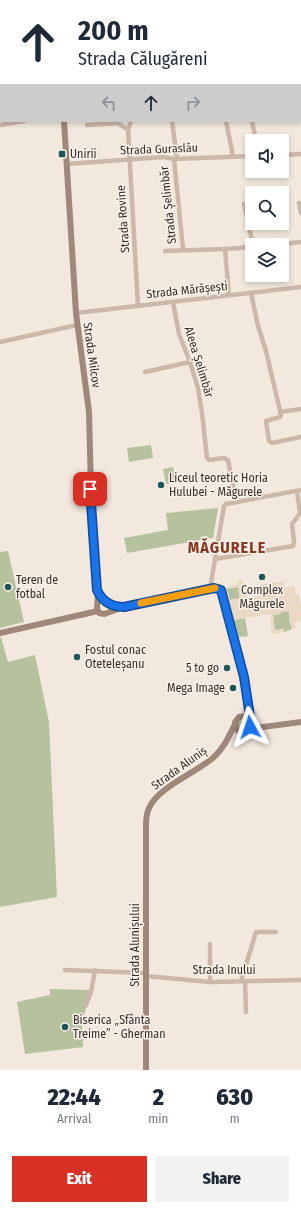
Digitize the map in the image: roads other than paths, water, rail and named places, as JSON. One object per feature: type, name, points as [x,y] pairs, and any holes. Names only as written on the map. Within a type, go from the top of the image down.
[{"type":"main road","name":"Strada Milcov","points":[[64,122],[77,325],[88,407],[90,489],[98,592],[104,602]]},
{"type":"main road","points":[[0,633],[98,611],[104,614],[124,607],[216,588],[221,590],[228,613],[248,699],[250,724],[242,732],[236,729],[235,724],[237,718],[241,716],[248,699]]},
{"type":"main road","points":[[104,602],[114,606],[124,607]]},
{"type":"main road","points":[[98,611],[97,607],[104,602]]},
{"type":"main road","points":[[104,602],[110,608],[108,612]]},
{"type":"main road","points":[[241,716],[246,716],[250,724],[258,729],[301,722]]},
{"type":"main road","name":"Strada Aluniș","points":[[146,819],[149,808],[156,797],[212,758],[229,738],[235,724]]},
{"type":"main road","name":"Strada Aluniș","points":[[229,738],[242,732]]},
{"type":"main road","name":"Strada Alunișului","points":[[146,819],[146,1070]]},
{"type":"street","points":[[0,125],[18,122]]},
{"type":"street","points":[[87,125],[118,123],[128,130],[131,122]]},
{"type":"street","name":"Strada Șelimbăr","points":[[172,122],[183,249]]},
{"type":"street","points":[[226,122],[233,156]]},
{"type":"street","points":[[252,122],[255,134]]},
{"type":"street","name":"Strada Rovine","points":[[128,130],[138,305]]},
{"type":"street","points":[[289,155],[301,154]]},
{"type":"street","name":"Strada Guraslău","points":[[67,164],[163,157],[175,159],[245,156]]},
{"type":"street","points":[[299,203],[301,213]]},
{"type":"street","points":[[244,204],[251,238]]},
{"type":"street","points":[[289,243],[301,242]]},
{"type":"street","points":[[166,251],[183,249],[190,251],[225,250],[245,247]]},
{"type":"street","points":[[225,250],[229,295]]},
{"type":"street","name":"Strada Mărășești","points":[[76,313],[301,287]]},
{"type":"street","points":[[251,293],[280,412],[280,417],[266,421],[269,442],[301,437]]},
{"type":"street","name":"Aleea Șelimbăr","points":[[173,302],[178,334],[190,362],[200,399],[207,458],[209,460],[226,458],[228,460],[236,502]]},
{"type":"street","points":[[0,342],[77,325]]},
{"type":"street","points":[[145,372],[190,362]]},
{"type":"street","points":[[280,412],[301,408]]},
{"type":"street","points":[[210,589],[223,508],[226,504],[299,491],[300,513],[292,524],[293,546],[215,559]]},
{"type":"street","points":[[246,1012],[243,981],[256,932],[276,932]]},
{"type":"street","points":[[210,944],[210,982]]},
{"type":"street","name":"Strada Inului","points":[[65,970],[95,970],[146,974],[210,982],[301,980]]},
{"type":"street","points":[[86,1005],[91,992],[95,970]]},
{"type":"place","name":"Unirii","points":[[62,154]]},
{"type":"place","name":"Liceul teoretic Horia Hulubei - Măgurele","points":[[161,485]]},
{"type":"place","name":"Complex Măgurele","points":[[262,577]]},
{"type":"place","name":"Teren de fotbal","points":[[8,587]]},
{"type":"place","name":"Fostul conac Oteteleșanu","points":[[77,657]]},
{"type":"place","name":"5 to go","points":[[227,668]]},
{"type":"place","name":"Mega Image","points":[[233,688]]},
{"type":"place","name":"Biserica „Sfânta Treime” - Gherman","points":[[65,1027]]},
{"type":"district","name":"MĂGURELE","points":[[227,547]]}]
